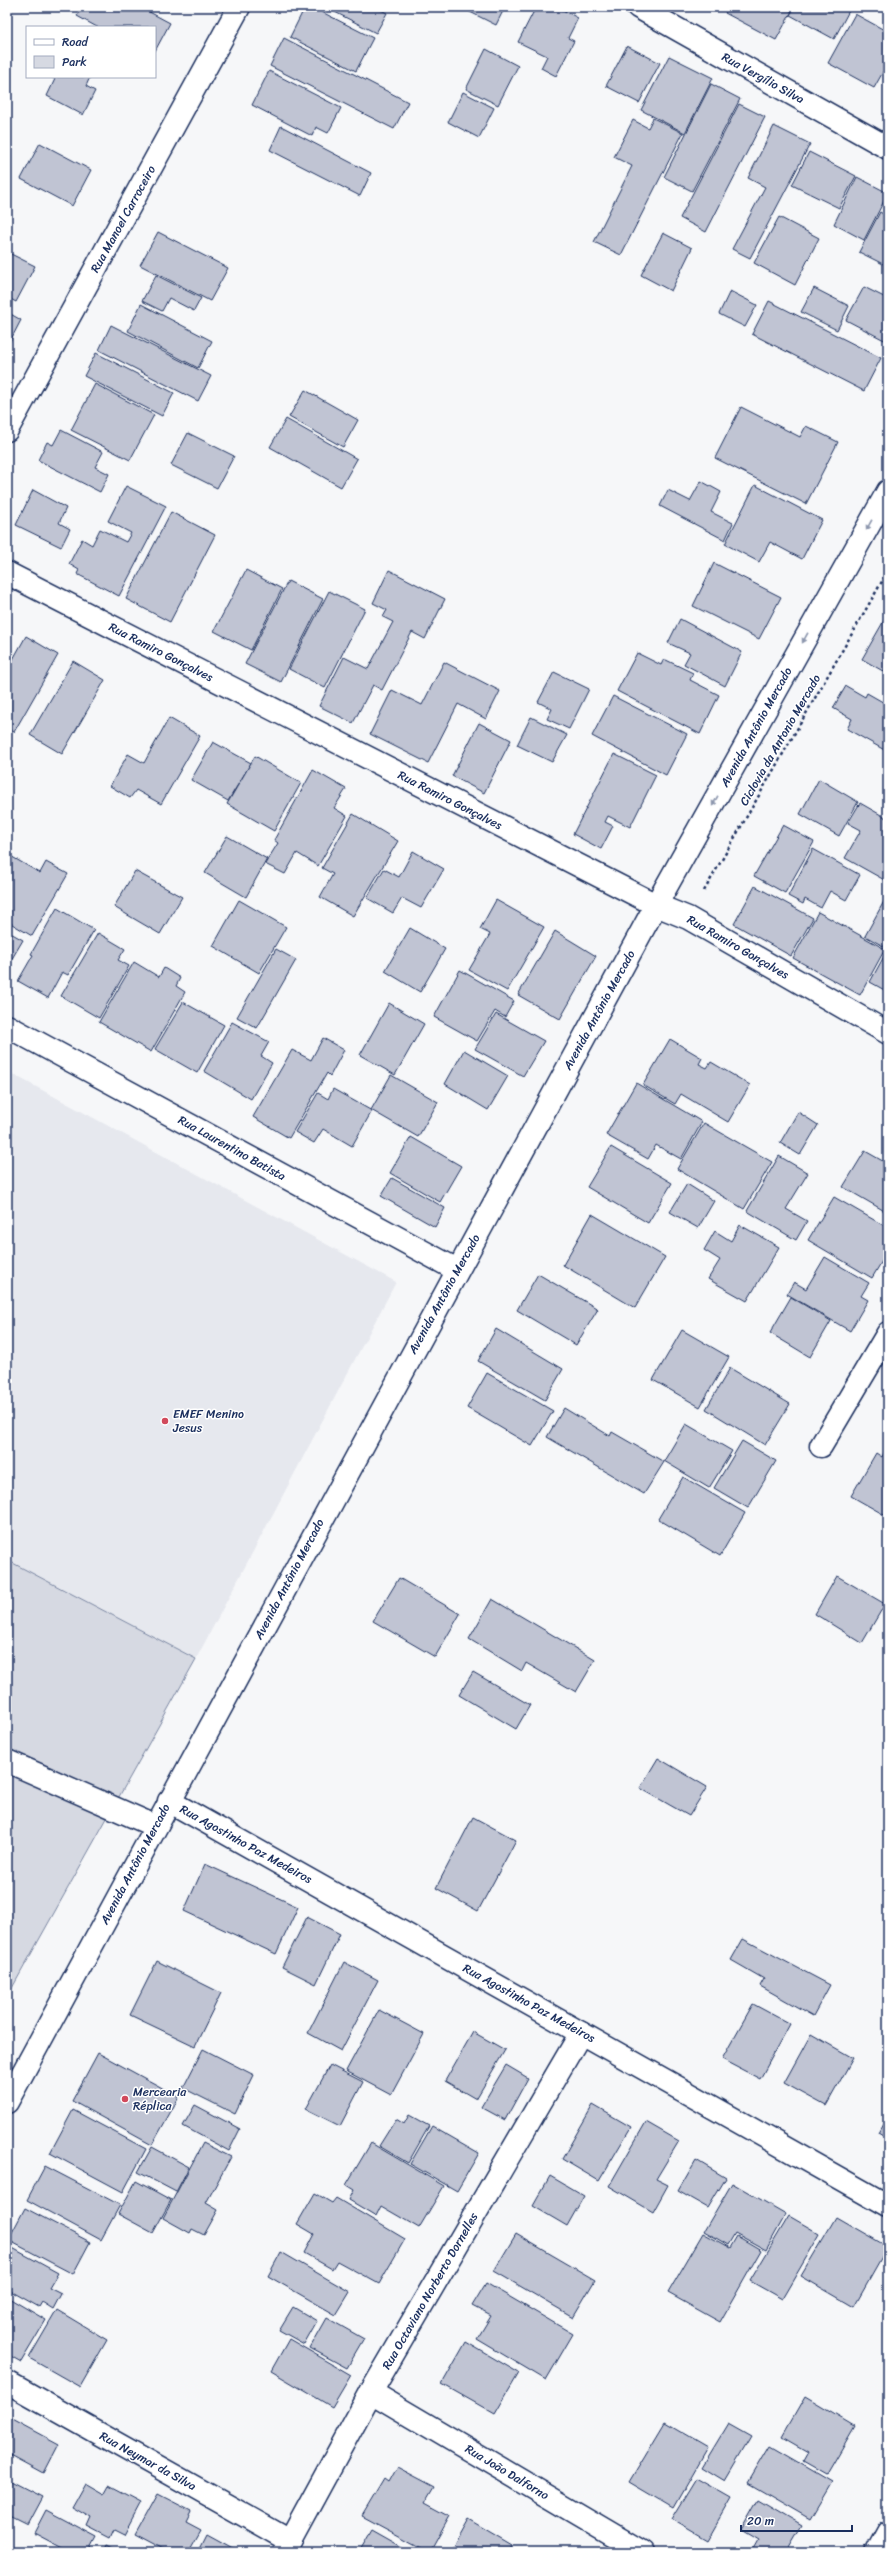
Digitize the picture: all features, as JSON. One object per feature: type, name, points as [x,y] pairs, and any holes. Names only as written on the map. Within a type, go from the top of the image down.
[{"type":"street","name":"Rua Manoel Carroceiro","points":[[7,430],[239,7]]},
{"type":"street","name":"Rua Vergílio Silva","points":[[638,7],[888,148]]},
{"type":"street","name":"Avenida Antônio Mercado","points":[[7,2102],[656,905],[888,491]]},
{"type":"street","name":"Rua Ramiro Gonçalves","points":[[7,573],[656,905],[688,918],[888,1033]]},
{"type":"street","name":"Rua Laurentino Batista","points":[[7,1026],[457,1270]]},
{"type":"street","points":[[821,1446],[888,1333]]},
{"type":"street","points":[[7,1761],[156,1826]]},
{"type":"street","name":"Rua Agostinho Paz Medeiros","points":[[169,1801],[888,2206]]},
{"type":"street","name":"Rua Octaviano Norberto Dornelles","points":[[287,2546],[371,2392],[581,2033]]},
{"type":"street","name":"Rua Neymar da Silva","points":[[7,2382],[287,2546]]},
{"type":"street","name":"Rua João Dalforno","points":[[371,2392],[642,2552]]},
{"type":"street","points":[[877,2552],[888,2532]]},
{"type":"path","name":"Ciclovia da Antonio Mercado","points":[[688,918],[888,571]]},
{"type":"shaded area","name":"EMEF Menino Jesus","points":[[7,1071],[396,1282],[196,1659],[7,1560]]},
{"type":"green space","points":[[7,1560],[196,1659],[7,1997]]},
{"type":"building","points":[[82,7],[140,7],[170,23],[156,49],[156,26],[95,26],[77,16]]},
{"type":"building","points":[[305,7],[312,7],[373,38],[356,71],[290,37]]},
{"type":"building","points":[[325,7],[375,7],[387,13],[376,33]]},
{"type":"building","points":[[467,7],[505,7],[496,25],[466,10]]},
{"type":"building","points":[[536,7],[557,7],[578,18],[568,38],[574,41],[556,76],[541,68],[547,56],[518,42]]},
{"type":"building","points":[[729,7],[784,7],[792,11],[776,40],[725,13]]},
{"type":"building","points":[[795,7],[851,7],[834,39],[790,15]]},
{"type":"building","points":[[855,14],[888,32],[888,63],[874,88],[828,63]]},
{"type":"building","points":[[284,38],[408,102],[394,129],[270,66]]},
{"type":"building","points":[[627,46],[660,63],[639,103],[606,86]]},
{"type":"building","points":[[486,49],[518,66],[498,105],[466,89]]},
{"type":"building","points":[[669,56],[713,78],[685,133],[641,110]]},
{"type":"building","points":[[269,71],[341,108],[328,133],[316,127],[312,136],[252,105]]},
{"type":"building","points":[[53,78],[90,78],[86,86],[95,91],[83,115],[47,96],[55,79]]},
{"type":"building","points":[[711,84],[740,99],[692,191],[664,177]]},
{"type":"building","points":[[463,92],[494,108],[479,138],[448,122]]},
{"type":"building","points":[[739,104],[765,117],[706,232],[680,218]]},
{"type":"building","points":[[653,118],[683,133],[621,255],[594,242],[632,166],[614,157],[633,120],[648,128]]},
{"type":"building","points":[[281,126],[371,173],[360,196],[270,150]]},
{"type":"building","points":[[774,126],[810,144],[750,258],[732,249],[765,187],[748,178]]},
{"type":"building","points":[[40,143],[91,170],[72,206],[21,179]]},
{"type":"building","points":[[809,152],[856,176],[839,208],[792,185]]},
{"type":"building","points":[[857,177],[888,193],[864,240],[834,224]]},
{"type":"building","points":[[880,212],[888,217],[887,266],[859,252]]},
{"type":"building","points":[[779,217],[819,238],[795,285],[754,263]]},
{"type":"building","points":[[158,232],[228,268],[210,301],[140,265]]},
{"type":"building","points":[[663,233],[692,248],[671,291],[641,275]]},
{"type":"building","points":[[7,252],[35,266],[16,302],[7,297]]},
{"type":"building","points":[[156,275],[201,298],[194,311],[169,298],[162,311],[142,301]]},
{"type":"building","points":[[864,287],[888,299],[888,342],[846,320]]},
{"type":"building","points":[[814,288],[849,306],[837,330],[801,312]]},
{"type":"building","points":[[730,291],[757,305],[745,327],[719,314]]},
{"type":"building","points":[[769,301],[881,358],[864,391],[752,334]]},
{"type":"building","points":[[141,304],[212,341],[198,368],[128,331]]},
{"type":"building","points":[[7,312],[21,320],[7,347]]},
{"type":"building","points":[[111,325],[211,376],[198,401],[99,350]]},
{"type":"building","points":[[96,353],[174,393],[162,416],[84,376]]},
{"type":"building","points":[[95,384],[154,415],[130,460],[71,430]]},
{"type":"building","points":[[305,390],[358,420],[343,447],[289,417]]},
{"type":"building","points":[[741,407],[800,437],[806,426],[838,442],[806,504],[715,458]]},
{"type":"building","points":[[286,419],[357,459],[341,487],[270,447]]},
{"type":"building","points":[[61,430],[103,452],[95,467],[109,474],[100,492],[38,460],[47,442],[53,445]]},
{"type":"building","points":[[188,433],[234,456],[217,488],[171,465]]},
{"type":"building","points":[[701,481],[721,492],[711,512],[733,523],[725,540],[660,506],[668,490],[690,501]]},
{"type":"building","points":[[755,485],[822,520],[802,559],[770,542],[759,562],[725,544]]},
{"type":"building","points":[[126,486],[166,506],[119,596],[77,574],[79,570],[69,564],[82,539],[92,545],[100,529],[126,542],[131,533],[108,521]]},
{"type":"building","points":[[33,490],[66,508],[59,523],[70,529],[61,547],[16,525]]},
{"type":"building","points":[[171,512],[215,535],[170,622],[126,599]]},
{"type":"building","points":[[714,563],[781,597],[759,639],[693,606]]},
{"type":"building","points":[[246,570],[282,589],[251,650],[214,631]]},
{"type":"building","points":[[389,570],[445,599],[425,639],[412,632],[382,690],[373,685],[353,723],[319,706],[344,657],[368,669],[393,622],[383,617],[387,610],[373,603]]},
{"type":"building","points":[[288,581],[323,599],[281,682],[245,664]]},
{"type":"building","points":[[329,591],[365,609],[325,688],[289,669]]},
{"type":"building","points":[[886,617],[888,619],[888,674],[862,659]]},
{"type":"building","points":[[680,619],[742,652],[725,686],[684,664],[690,653],[668,643]]},
{"type":"building","points":[[26,636],[58,655],[14,732],[7,728],[7,670]]},
{"type":"building","points":[[637,653],[661,665],[664,659],[693,673],[690,680],[719,695],[700,734],[617,691]]},
{"type":"building","points":[[73,661],[105,680],[62,754],[30,735]]},
{"type":"building","points":[[444,662],[500,691],[486,719],[458,704],[428,763],[370,734],[392,690],[422,705]]},
{"type":"building","points":[[554,672],[589,689],[569,729],[547,719],[552,709],[538,702]]},
{"type":"building","points":[[846,686],[865,697],[867,693],[888,705],[888,752],[847,729],[852,719],[833,708]]},
{"type":"building","points":[[613,696],[687,734],[666,775],[592,736]]},
{"type":"building","points":[[531,717],[567,735],[552,762],[517,745]]},
{"type":"building","points":[[169,718],[200,736],[161,804],[136,790],[130,798],[110,786],[128,754],[144,763]]},
{"type":"building","points":[[479,723],[511,740],[484,793],[452,776]]},
{"type":"building","points":[[213,742],[251,763],[228,801],[191,780]]},
{"type":"building","points":[[614,754],[656,775],[630,827],[608,816],[605,822],[613,826],[601,849],[573,834]]},
{"type":"building","points":[[255,756],[301,783],[274,831],[227,804]]},
{"type":"building","points":[[313,770],[346,789],[334,808],[347,816],[318,866],[297,853],[285,874],[265,864],[278,843],[274,840]]},
{"type":"building","points":[[819,779],[858,802],[839,836],[800,814]]},
{"type":"building","points":[[860,803],[888,819],[888,882],[845,858],[861,830],[848,823]]},
{"type":"building","points":[[353,814],[398,841],[353,916],[320,897],[333,874],[322,868]]},
{"type":"building","points":[[783,825],[814,842],[785,893],[754,876]]},
{"type":"building","points":[[227,836],[267,859],[246,897],[205,873]]},
{"type":"building","points":[[813,849],[860,875],[846,900],[830,891],[821,908],[805,899],[803,904],[788,896]]},
{"type":"building","points":[[413,851],[444,869],[421,908],[402,898],[393,913],[367,898],[384,869],[399,877]]},
{"type":"building","points":[[7,854],[40,873],[46,862],[68,874],[32,936],[7,921]]},
{"type":"building","points":[[135,871],[182,897],[160,934],[114,907]]},
{"type":"building","points":[[755,886],[813,918],[791,956],[734,924]]},
{"type":"building","points":[[888,894],[888,942],[885,947],[865,936]]},
{"type":"building","points":[[239,900],[286,927],[259,973],[213,946]]},
{"type":"building","points":[[496,900],[544,927],[507,991],[469,970],[490,934],[480,929]]},
{"type":"building","points":[[57,908],[94,930],[68,975],[62,972],[48,998],[18,981],[33,955],[31,954]]},
{"type":"building","points":[[818,912],[885,949],[860,995],[793,958]]},
{"type":"building","points":[[410,928],[445,949],[420,992],[385,971]]},
{"type":"building","points":[[7,931],[23,940],[7,967]]},
{"type":"building","points":[[555,931],[596,956],[560,1019],[518,995]]},
{"type":"building","points":[[98,933],[125,949],[118,960],[129,966],[99,1018],[61,996]]},
{"type":"building","points":[[276,949],[296,960],[257,1028],[237,1017]]},
{"type":"building","points":[[888,949],[888,992],[870,982]]},
{"type":"building","points":[[134,962],[159,977],[164,968],[180,978],[176,986],[185,992],[151,1052],[99,1022]]},
{"type":"building","points":[[460,970],[514,1001],[505,1017],[495,1011],[477,1041],[434,1017]]},
{"type":"building","points":[[183,1002],[224,1025],[197,1073],[155,1049]]},
{"type":"building","points":[[389,1003],[424,1024],[395,1075],[360,1055]]},
{"type":"building","points":[[496,1014],[544,1041],[523,1076],[475,1049]]},
{"type":"building","points":[[232,1022],[269,1042],[261,1056],[272,1063],[251,1099],[204,1071]]},
{"type":"building","points":[[323,1038],[344,1050],[330,1076],[327,1073],[289,1138],[253,1117],[292,1050],[311,1060]]},
{"type":"building","points":[[670,1039],[702,1058],[699,1064],[707,1068],[711,1062],[750,1085],[728,1122],[681,1094],[675,1104],[643,1085]]},
{"type":"building","points":[[464,1050],[508,1076],[488,1110],[445,1084]]},
{"type":"building","points":[[391,1075],[438,1102],[418,1137],[371,1110]]},
{"type":"building","points":[[636,1083],[702,1122],[681,1159],[656,1145],[648,1159],[606,1135]]},
{"type":"building","points":[[333,1089],[372,1111],[352,1146],[323,1129],[314,1143],[295,1132],[318,1093],[328,1099]]},
{"type":"building","points":[[798,1112],[818,1125],[800,1155],[780,1143]]},
{"type":"building","points":[[704,1123],[772,1162],[744,1209],[677,1169]]},
{"type":"building","points":[[411,1137],[461,1166],[440,1202],[390,1173]]},
{"type":"building","points":[[611,1147],[672,1183],[648,1223],[587,1187]]},
{"type":"building","points":[[865,1151],[888,1164],[888,1213],[843,1187]]},
{"type":"building","points":[[779,1156],[808,1173],[786,1209],[807,1221],[796,1240],[747,1211]]},
{"type":"building","points":[[392,1178],[445,1208],[435,1227],[381,1196]]},
{"type":"building","points":[[687,1184],[714,1201],[698,1228],[670,1212]]},
{"type":"building","points":[[834,1197],[888,1228],[888,1251],[872,1278],[808,1240]]},
{"type":"building","points":[[592,1214],[665,1257],[635,1308],[563,1265]]},
{"type":"building","points":[[740,1225],[779,1247],[747,1301],[708,1279],[720,1260],[704,1250],[715,1231],[731,1241]]},
{"type":"building","points":[[825,1257],[869,1283],[861,1296],[868,1300],[850,1331],[787,1294],[794,1282],[806,1289]]},
{"type":"building","points":[[538,1274],[598,1309],[576,1345],[517,1310]]},
{"type":"building","points":[[791,1297],[831,1321],[810,1357],[770,1333]]},
{"type":"building","points":[[496,1329],[563,1369],[545,1400],[478,1361]]},
{"type":"building","points":[[682,1330],[729,1357],[700,1407],[653,1380]]},
{"type":"building","points":[[730,1368],[790,1404],[765,1445],[706,1409]]},
{"type":"building","points":[[487,1373],[553,1411],[532,1446],[467,1408]]},
{"type":"building","points":[[564,1408],[610,1436],[612,1432],[664,1462],[644,1494],[547,1437]]},
{"type":"building","points":[[686,1424],[732,1451],[709,1488],[664,1461]]},
{"type":"building","points":[[742,1441],[776,1461],[748,1508],[714,1488]]},
{"type":"building","points":[[887,1447],[888,1517],[851,1496],[876,1453],[882,1457]]},
{"type":"building","points":[[683,1477],[745,1513],[720,1556],[658,1519]]},
{"type":"building","points":[[837,1576],[885,1604],[862,1643],[815,1614]]},
{"type":"building","points":[[399,1578],[460,1614],[435,1657],[373,1621]]},
{"type":"building","points":[[492,1599],[595,1660],[576,1692],[526,1663],[522,1671],[469,1639]]},
{"type":"building","points":[[473,1672],[530,1705],[516,1729],[459,1695]]},
{"type":"building","points":[[658,1758],[707,1787],[689,1816],[640,1788]]},
{"type":"building","points":[[473,1817],[516,1840],[478,1911],[436,1888]]},
{"type":"building","points":[[205,1864],[298,1907],[276,1954],[184,1911]]},
{"type":"building","points":[[307,1917],[340,1934],[316,1984],[282,1967]]},
{"type":"building","points":[[743,1939],[830,1985],[813,2016],[760,1986],[764,1979],[731,1960]]},
{"type":"building","points":[[157,1961],[221,1993],[195,2046],[130,2015]]},
{"type":"building","points":[[344,1962],[378,1980],[341,2051],[308,2033]]},
{"type":"building","points":[[753,2004],[790,2024],[760,2079],[722,2059]]},
{"type":"building","points":[[379,2010],[424,2034],[391,2095],[346,2071]]},
{"type":"building","points":[[473,2032],[505,2050],[476,2099],[445,2081]]},
{"type":"building","points":[[811,2034],[853,2058],[826,2106],[784,2083]]},
{"type":"building","points":[[203,2049],[254,2075],[235,2114],[183,2088]]},
{"type":"building","name":"Mercearia Réplica","points":[[98,2053],[179,2097],[152,2145],[72,2101]]},
{"type":"building","points":[[330,2065],[363,2082],[340,2126],[306,2109]]},
{"type":"building","points":[[506,2065],[528,2078],[505,2120],[481,2107]]},
{"type":"building","points":[[195,2105],[240,2129],[229,2151],[183,2126]]},
{"type":"building","points":[[593,2105],[631,2127],[599,2181],[562,2159]]},
{"type":"building","points":[[73,2110],[146,2149],[123,2192],[50,2153]]},
{"type":"building","points":[[888,2114],[888,2138],[878,2132]]},
{"type":"building","points":[[409,2115],[429,2126],[408,2163],[379,2146],[396,2119],[404,2124]]},
{"type":"building","points":[[646,2122],[679,2141],[656,2179],[668,2185],[653,2212],[609,2186]]},
{"type":"building","points":[[432,2126],[479,2153],[457,2191],[410,2164]]},
{"type":"building","points":[[203,2143],[231,2157],[206,2203],[218,2210],[204,2235],[192,2229],[190,2233],[163,2218]]},
{"type":"building","points":[[371,2143],[444,2186],[419,2228],[381,2206],[376,2216],[349,2200],[354,2190],[346,2185]]},
{"type":"building","points":[[152,2147],[189,2167],[176,2192],[138,2172]]},
{"type":"building","points":[[696,2160],[726,2178],[708,2208],[678,2191]]},
{"type":"building","points":[[45,2166],[120,2205],[101,2240],[27,2200]]},
{"type":"building","points":[[550,2176],[584,2196],[567,2226],[533,2206]]},
{"type":"building","points":[[136,2181],[171,2200],[153,2233],[118,2214]]},
{"type":"building","points":[[732,2183],[786,2214],[766,2250],[735,2233],[728,2245],[704,2231]]},
{"type":"building","points":[[315,2193],[332,2203],[336,2198],[405,2239],[379,2284],[337,2261],[332,2269],[304,2253],[314,2234],[297,2224]]},
{"type":"building","points":[[25,2208],[90,2242],[73,2274],[8,2240]]},
{"type":"building","points":[[789,2216],[820,2234],[782,2299],[750,2281]]},
{"type":"building","points":[[836,2217],[888,2247],[854,2307],[801,2276]]},
{"type":"building","points":[[703,2233],[730,2248],[737,2236],[761,2250],[720,2322],[668,2293]]},
{"type":"building","points":[[516,2234],[595,2280],[573,2317],[494,2271]]},
{"type":"building","points":[[7,2245],[58,2273],[49,2288],[61,2294],[53,2309],[42,2302],[39,2307],[7,2289]]},
{"type":"building","points":[[281,2252],[350,2292],[336,2315],[268,2276]]},
{"type":"building","points":[[486,2283],[573,2334],[546,2380],[477,2339],[491,2316],[472,2306]]},
{"type":"building","points":[[7,2297],[46,2320],[21,2362],[7,2354]]},
{"type":"building","points":[[293,2307],[317,2321],[304,2344],[279,2330]]},
{"type":"building","points":[[57,2310],[107,2340],[80,2387],[29,2358]]},
{"type":"building","points":[[327,2318],[364,2339],[347,2368],[310,2348]]},
{"type":"building","points":[[289,2339],[351,2375],[332,2407],[271,2371]]},
{"type":"building","points":[[466,2342],[519,2373],[495,2414],[442,2384]]},
{"type":"building","points":[[805,2397],[854,2426],[826,2474],[803,2461],[808,2452],[782,2437]]},
{"type":"building","points":[[7,2416],[59,2444],[44,2473],[7,2453]]},
{"type":"building","points":[[665,2422],[708,2447],[673,2508],[629,2482]]},
{"type":"building","points":[[728,2424],[751,2437],[725,2481],[702,2467]]},
{"type":"building","points":[[770,2446],[832,2482],[810,2519],[748,2483]]},
{"type":"building","points":[[397,2466],[435,2486],[425,2503],[449,2516],[429,2552],[362,2516],[384,2479],[388,2482]]},
{"type":"building","points":[[696,2478],[731,2498],[707,2540],[671,2519]]},
{"type":"building","points":[[7,2479],[42,2497],[27,2525],[7,2515]]},
{"type":"building","points":[[85,2483],[104,2494],[109,2485],[141,2502],[124,2534],[114,2529],[110,2538],[87,2526],[91,2517],[72,2506]]},
{"type":"building","points":[[158,2494],[191,2511],[186,2521],[201,2529],[188,2552],[170,2552],[136,2534]]},
{"type":"building","points":[[758,2499],[802,2525],[786,2552],[760,2552],[753,2548],[758,2539],[741,2529]]},
{"type":"building","points":[[46,2510],[97,2537],[89,2552],[70,2552],[34,2533]]},
{"type":"building","points":[[468,2520],[512,2546],[509,2552],[450,2552]]},
{"type":"building","points":[[372,2530],[411,2552],[359,2552]]},
{"type":"building","points":[[207,2534],[240,2552],[198,2552]]},
{"type":"building","points":[[107,2546],[119,2552],[104,2552]]},
{"type":"place","name":"EMEF Menino Jesus","points":[[165,1421]]},
{"type":"place","name":"Mercearia Réplica","points":[[125,2099]]}]
